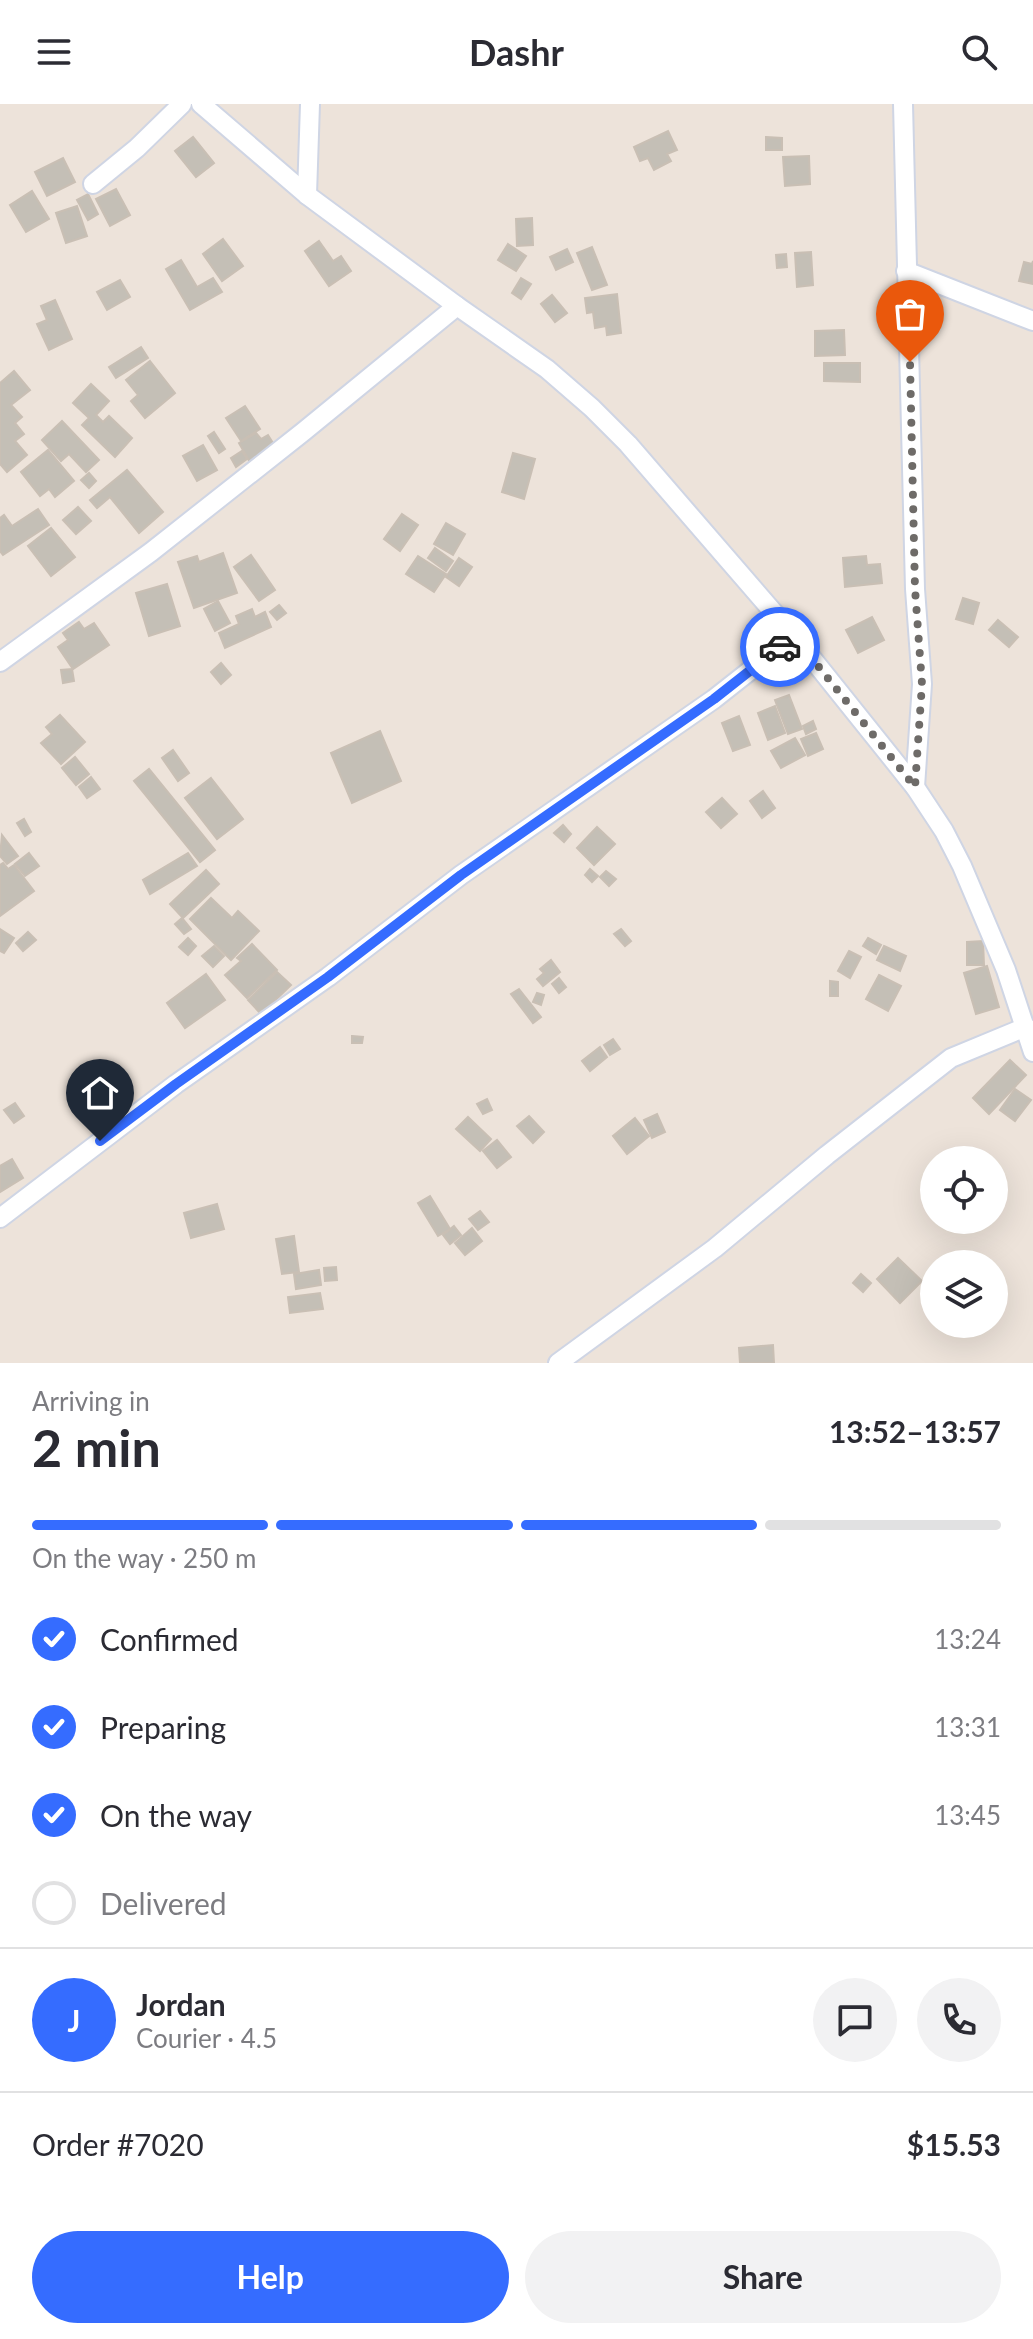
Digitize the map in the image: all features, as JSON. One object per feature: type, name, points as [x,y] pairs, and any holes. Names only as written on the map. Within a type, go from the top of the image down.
[{"type":"street","points":[[93,184],[137,148],[182,104]]},
{"type":"street","points":[[201,104],[307,195],[547,369],[628,444],[794,636],[915,787],[944,831],[962,866],[1006,970],[1033,1052]]},
{"type":"street","points":[[307,195],[310,104]]},
{"type":"street","points":[[903,104],[915,589],[922,684],[915,787]]},
{"type":"street","points":[[906,271],[1033,321]]},
{"type":"street","points":[[0,662],[151,552],[457,306]]},
{"type":"street","points":[[0,1218],[176,1084],[328,977],[461,875],[714,699],[794,636]]},
{"type":"street","points":[[558,1363],[715,1248],[951,1058],[1026,1027]]},
{"type":"building","points":[[668,131],[677,150],[667,154],[671,161],[654,170],[648,158],[640,161],[634,147]]},
{"type":"building","points":[[193,137],[214,163],[196,177],[175,151]]},
{"type":"building","points":[[766,137],[782,138],[782,150],[766,150]]},
{"type":"building","points":[[809,156],[810,184],[785,186],[783,157]]},
{"type":"building","points":[[63,158],[75,182],[47,196],[35,172]]},
{"type":"building","points":[[116,189],[130,215],[110,226],[96,199]]},
{"type":"building","points":[[32,191],[49,219],[26,232],[10,205]]},
{"type":"building","points":[[88,194],[98,214],[88,220],[77,200]]},
{"type":"building","points":[[77,206],[87,236],[66,243],[56,213]]},
{"type":"building","points":[[532,218],[533,245],[517,246],[516,219]]},
{"type":"building","points":[[223,239],[243,266],[222,281],[203,254]]},
{"type":"building","points":[[319,241],[333,261],[341,256],[351,271],[329,286],[305,251]]},
{"type":"building","points":[[508,244],[526,256],[516,271],[498,260]]},
{"type":"building","points":[[592,247],[607,285],[592,290],[577,253]]},
{"type":"building","points":[[567,249],[573,262],[556,270],[550,257]]},
{"type":"building","points":[[811,252],[813,285],[797,287],[795,253]]},
{"type":"building","points":[[786,254],[787,267],[777,268],[776,255]]},
{"type":"building","points":[[181,260],[197,287],[213,278],[222,292],[190,310],[166,269]]},
{"type":"building","points":[[1033,261],[1033,284],[1019,281],[1024,262],[1032,264]]},
{"type":"building","points":[[521,278],[531,284],[521,299],[512,293]]},
{"type":"building","points":[[120,280],[130,297],[107,310],[97,292]]},
{"type":"building","points":[[617,294],[621,333],[607,335],[606,326],[595,328],[593,312],[587,313],[585,298]]},
{"type":"building","points":[[552,295],[567,313],[555,322],[541,304]]},
{"type":"building","points":[[55,300],[72,339],[49,350],[37,324],[47,320],[41,306]]},
{"type":"building","points":[[844,330],[845,355],[815,356],[815,331]]},
{"type":"building","points":[[141,347],[148,358],[116,378],[109,367]]},
{"type":"building","points":[[150,361],[175,393],[145,418],[131,401],[138,395],[126,380]]},
{"type":"building","points":[[824,363],[860,363],[860,382],[824,381]]},
{"type":"building","points":[[14,371],[30,390],[11,405],[22,417],[15,423],[24,434],[15,441],[27,455],[7,472],[0,464],[0,383]]},
{"type":"building","points":[[91,384],[109,401],[96,415],[103,422],[109,416],[132,438],[115,457],[82,425],[89,418],[73,403]]},
{"type":"building","points":[[245,406],[260,429],[241,441],[226,418]]},
{"type":"building","points":[[62,421],[99,460],[86,472],[69,454],[61,461],[42,440]]},
{"type":"building","points":[[214,432],[225,449],[219,453],[208,436]]},
{"type":"building","points":[[256,433],[261,439],[268,435],[278,451],[252,466],[239,443]]},
{"type":"building","points":[[203,445],[217,470],[197,481],[183,456]]},
{"type":"building","points":[[48,450],[74,481],[55,497],[49,489],[40,496],[21,472]]},
{"type":"building","points":[[242,451],[247,459],[236,467],[231,458]]},
{"type":"building","points":[[513,453],[535,459],[524,499],[502,492]]},
{"type":"building","points":[[127,470],[163,512],[139,533],[110,497],[97,508],[90,500]]},
{"type":"building","points":[[89,473],[96,481],[89,488],[81,480]]},
{"type":"building","points":[[78,507],[91,521],[76,534],[63,520]]},
{"type":"building","points":[[38,509],[49,525],[3,555],[0,551],[0,518],[4,515],[12,526]]},
{"type":"building","points":[[402,514],[418,525],[400,551],[384,539]]},
{"type":"building","points":[[446,523],[465,534],[453,555],[434,544]]},
{"type":"building","points":[[51,528],[75,557],[51,576],[28,546]]},
{"type":"building","points":[[435,548],[453,561],[446,571],[428,558]]},
{"type":"building","points":[[223,553],[237,593],[194,608],[178,562],[197,556],[199,562]]},
{"type":"building","points":[[251,555],[275,590],[259,601],[234,567]]},
{"type":"building","points":[[418,556],[446,574],[434,592],[406,574]]},
{"type":"building","points":[[866,556],[867,565],[880,564],[882,583],[845,587],[843,558]]},
{"type":"building","points":[[459,558],[472,567],[459,586],[446,577]]},
{"type":"building","points":[[167,584],[180,626],[149,636],[136,593]]},
{"type":"building","points":[[963,598],[979,603],[973,624],[956,619]]},
{"type":"building","points":[[218,601],[230,623],[215,631],[204,609]]},
{"type":"building","points":[[279,605],[286,613],[277,620],[270,612]]},
{"type":"building","points":[[252,609],[255,617],[265,612],[271,627],[225,648],[219,633],[239,624],[236,616]]},
{"type":"building","points":[[872,617],[884,640],[858,653],[846,630]]},
{"type":"building","points":[[998,620],[1018,637],[1009,647],[989,630]]},
{"type":"building","points":[[79,622],[84,629],[94,623],[109,645],[73,669],[58,647],[68,640],[63,633]]},
{"type":"building","points":[[221,663],[231,675],[221,684],[211,672]]},
{"type":"building","points":[[72,669],[74,681],[63,683],[61,670]]},
{"type":"building","points":[[789,695],[802,729],[788,734],[775,700]]},
{"type":"building","points":[[775,706],[785,733],[768,740],[758,713]]},
{"type":"building","points":[[60,715],[85,742],[61,764],[41,743],[52,734],[46,727]]},
{"type":"building","points":[[739,716],[750,745],[733,751],[722,723]]},
{"type":"building","points":[[813,721],[816,729],[806,734],[803,726]]},
{"type":"building","points":[[380,731],[401,781],[352,803],[331,753]]},
{"type":"building","points":[[816,733],[823,749],[808,756],[801,739]]},
{"type":"building","points":[[795,738],[805,755],[781,768],[771,751]]},
{"type":"building","points":[[173,750],[189,773],[178,781],[162,758]]},
{"type":"building","points":[[75,757],[89,774],[76,785],[62,768]]},
{"type":"building","points":[[149,769],[215,850],[200,862],[134,781]]},
{"type":"building","points":[[91,777],[100,789],[87,798],[79,787]]},
{"type":"building","points":[[211,778],[243,819],[217,839],[185,798]]},
{"type":"building","points":[[763,791],[775,808],[762,818],[750,801]]},
{"type":"building","points":[[722,798],[737,814],[721,828],[706,812]]},
{"type":"building","points":[[24,819],[31,832],[25,836],[17,823]]},
{"type":"building","points":[[563,825],[571,834],[564,842],[554,833]]},
{"type":"building","points":[[597,827],[615,844],[594,865],[577,848]]},
{"type":"building","points":[[2,835],[18,856],[7,864],[0,856]]},
{"type":"building","points":[[29,853],[39,866],[25,876],[15,864]]},
{"type":"building","points":[[188,853],[197,866],[150,894],[143,880]]},
{"type":"building","points":[[3,863],[8,869],[14,865],[34,891],[0,916],[0,865]]},
{"type":"building","points":[[590,869],[598,876],[592,882],[585,875]]},
{"type":"building","points":[[206,870],[219,884],[183,918],[170,904]]},
{"type":"building","points":[[606,871],[616,879],[609,886],[600,877]]},
{"type":"building","points":[[211,898],[232,918],[238,911],[259,931],[231,960],[190,919]]},
{"type":"building","points":[[182,918],[191,929],[184,934],[175,924]]},
{"type":"building","points":[[0,929],[14,938],[4,953],[0,951]]},
{"type":"building","points":[[621,929],[631,941],[625,946],[614,934]]},
{"type":"building","points":[[28,932],[36,940],[23,951],[16,943]]},
{"type":"building","points":[[188,938],[196,946],[188,955],[179,947]]},
{"type":"building","points":[[868,938],[881,945],[876,954],[863,946]]},
{"type":"building","points":[[983,941],[984,965],[967,965],[967,942]]},
{"type":"building","points":[[252,944],[277,970],[247,998],[225,975],[241,961],[237,958]]},
{"type":"building","points":[[214,946],[224,956],[213,967],[202,956]]},
{"type":"building","points":[[884,946],[906,956],[900,971],[877,960]]},
{"type":"building","points":[[849,951],[861,957],[850,978],[838,971]]},
{"type":"building","points":[[551,960],[560,972],[543,986],[537,979],[544,973],[540,969]]},
{"type":"building","points":[[987,966],[999,1007],[976,1014],[964,973]]},
{"type":"building","points":[[277,972],[291,985],[261,1014],[248,1000]]},
{"type":"building","points":[[206,974],[225,1000],[185,1028],[167,1003]]},
{"type":"building","points":[[879,975],[901,986],[888,1011],[866,999]]},
{"type":"building","points":[[559,978],[566,987],[559,993],[552,984]]},
{"type":"building","points":[[830,981],[838,982],[838,996],[830,996]]},
{"type":"building","points":[[519,989],[541,1017],[533,1023],[511,994]]},
{"type":"building","points":[[537,993],[544,995],[541,1005],[533,1002]]},
{"type":"building","points":[[352,1036],[363,1037],[362,1043],[352,1043]]},
{"type":"building","points":[[613,1039],[620,1049],[610,1055],[604,1045]]},
{"type":"building","points":[[600,1047],[607,1057],[590,1071],[582,1061]]},
{"type":"building","points":[[1010,1060],[1026,1075],[989,1114],[973,1098]]},
{"type":"building","points":[[1015,1089],[1031,1100],[1015,1121],[1000,1110]]},
{"type":"building","points":[[487,1099],[492,1110],[483,1114],[477,1104]]},
{"type":"building","points":[[15,1103],[24,1116],[14,1123],[4,1110]]},
{"type":"building","points":[[657,1114],[665,1132],[652,1138],[644,1120]]},
{"type":"building","points":[[529,1116],[544,1132],[533,1143],[517,1126]]},
{"type":"building","points":[[468,1117],[491,1139],[480,1151],[456,1129]]},
{"type":"building","points":[[635,1118],[649,1136],[627,1154],[613,1136]]},
{"type":"building","points":[[497,1140],[511,1157],[497,1168],[483,1151]]},
{"type":"building","points":[[12,1159],[23,1178],[0,1192],[0,1166]]},
{"type":"building","points":[[430,1196],[450,1229],[438,1236],[418,1203]]},
{"type":"building","points":[[217,1204],[224,1229],[191,1238],[184,1213]]},
{"type":"building","points":[[480,1211],[489,1222],[478,1230],[469,1219]]},
{"type":"building","points":[[454,1226],[461,1235],[450,1244],[443,1235]]},
{"type":"building","points":[[472,1228],[482,1241],[465,1255],[455,1243]]},
{"type":"building","points":[[294,1236],[299,1272],[282,1274],[276,1239]]},
{"type":"building","points":[[898,1258],[920,1279],[920,1283],[900,1303],[877,1279]]},
{"type":"building","points":[[336,1267],[337,1280],[325,1281],[324,1268]]},
{"type":"building","points":[[319,1270],[321,1285],[296,1289],[294,1274]]},
{"type":"building","points":[[861,1274],[871,1283],[863,1292],[853,1283]]},
{"type":"building","points":[[320,1293],[323,1309],[290,1313],[288,1297]]},
{"type":"building","points":[[773,1345],[774,1363],[740,1363],[739,1348]]},
{"type":"way so far","points":[[780,647],[794,636],[915,787],[922,684],[915,589],[910,362]]},
{"type":"route","points":[[100,1141],[328,977],[461,875],[714,699],[780,647]]}]
